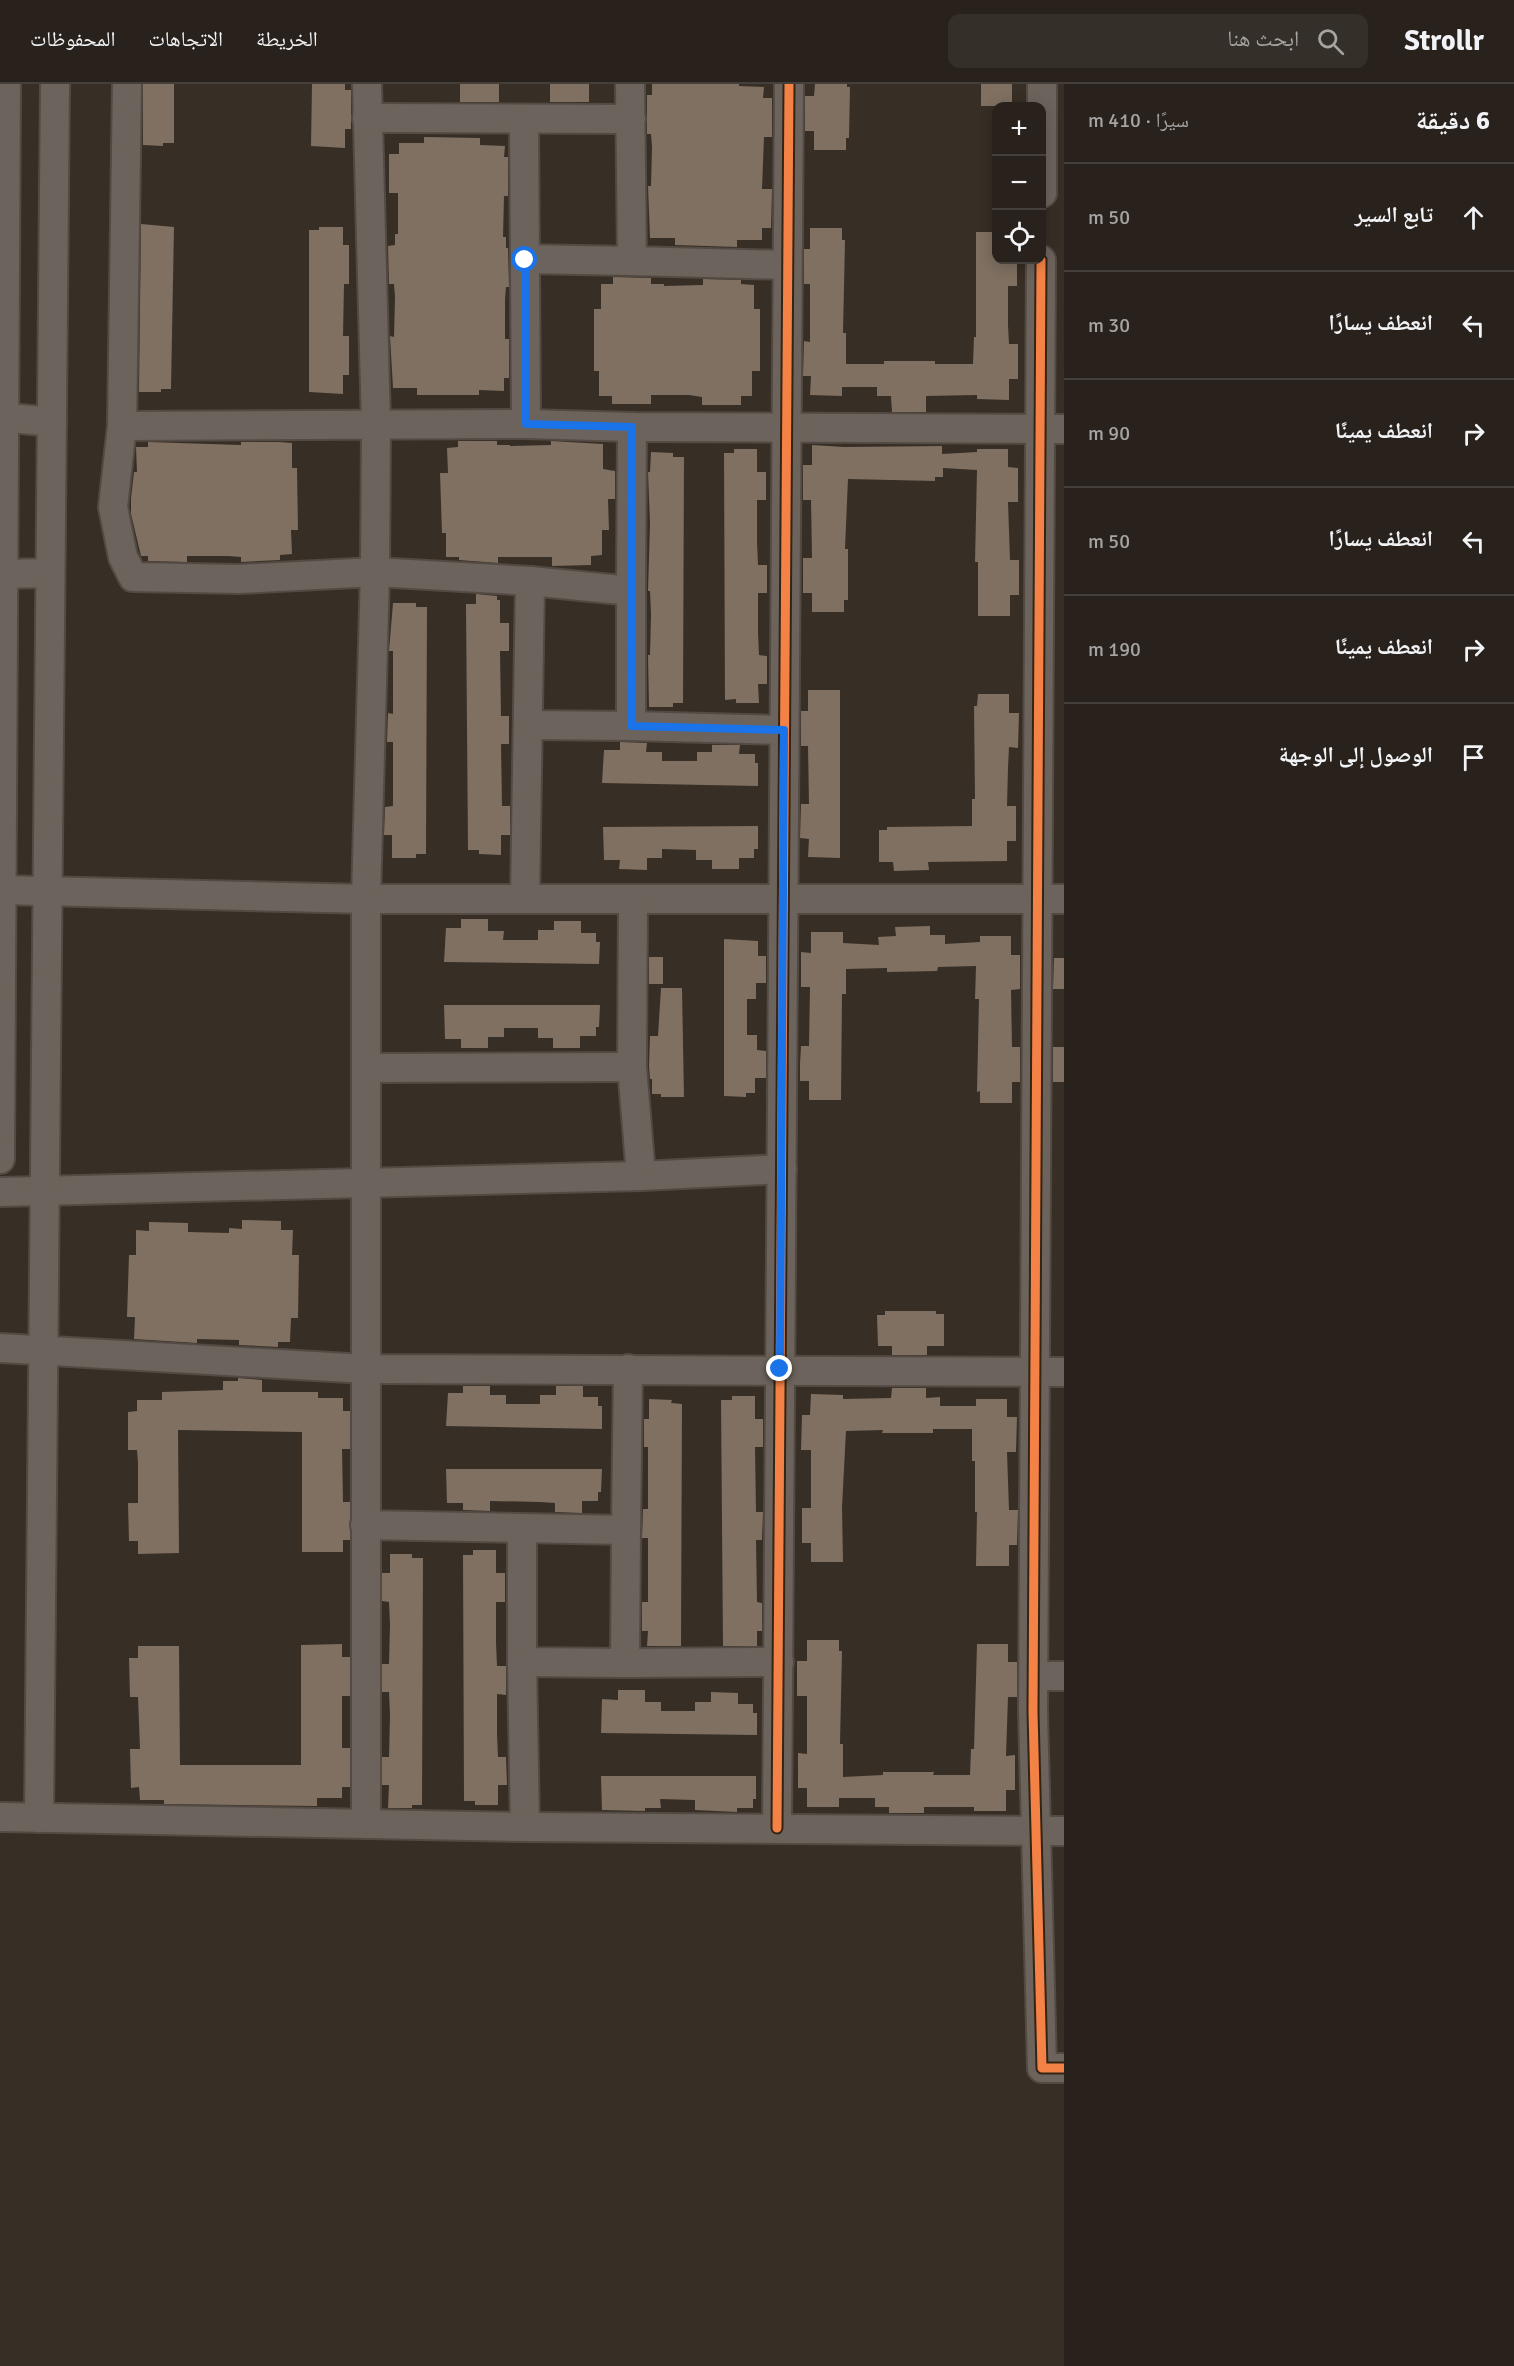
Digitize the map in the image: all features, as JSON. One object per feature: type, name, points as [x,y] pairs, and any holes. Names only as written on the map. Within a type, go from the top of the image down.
[{"type":"street","points":[[0,1159],[1,417],[6,84]]},
{"type":"street","points":[[39,1818],[55,84]]},
{"type":"street","points":[[127,84],[122,426],[113,507],[123,557],[133,577],[239,579],[375,572],[530,580],[631,591]]},
{"type":"street","points":[[366,1824],[366,898],[375,572],[376,424],[367,84]]},
{"type":"street","points":[[630,84],[632,261]]},
{"type":"street","points":[[777,1828],[789,84]]},
{"type":"street","points":[[1041,156],[1042,84]]},
{"type":"street","points":[[367,118],[631,118]]},
{"type":"street","points":[[524,119],[526,424]]},
{"type":"street","points":[[525,260],[787,265]]},
{"type":"street","points":[[1049,267],[1052,429],[1051,899],[1035,1371],[1034,1676],[1042,2068],[1064,2068]]},
{"type":"street","points":[[1,417],[52,422]]},
{"type":"street","points":[[122,426],[526,424],[632,427],[1052,429]]},
{"type":"street","points":[[631,726],[632,427]]},
{"type":"street","points":[[1,574],[50,573]]},
{"type":"street","points":[[525,899],[530,580]]},
{"type":"street","points":[[528,725],[784,730]]},
{"type":"street","points":[[1,890],[366,898],[1051,899]]},
{"type":"street","points":[[633,899],[632,1067],[641,1176]]},
{"type":"street","points":[[366,1068],[632,1067]]},
{"type":"street","points":[[0,1192],[641,1176],[782,1169]]},
{"type":"street","points":[[0,1348],[366,1369],[1064,1372]]},
{"type":"street","points":[[625,1663],[628,1369]]},
{"type":"street","points":[[365,1525],[626,1530]]},
{"type":"street","points":[[522,1528],[525,1827]]},
{"type":"street","points":[[522,1662],[779,1662]]},
{"type":"street","points":[[1034,1676],[1064,1676]]},
{"type":"street","points":[[0,1816],[525,1827],[1064,1831]]},
{"type":"building","points":[[143,84],[174,84],[174,143],[163,143],[163,146],[143,145]]},
{"type":"building","points":[[312,84],[345,84],[345,90],[351,90],[351,129],[345,129],[345,148],[311,146]]},
{"type":"building","points":[[460,84],[499,84],[499,102],[460,102]]},
{"type":"building","points":[[550,84],[589,84],[589,102],[550,102]]},
{"type":"building","points":[[652,84],[739,84],[739,86],[764,87],[763,98],[772,98],[772,137],[764,137],[762,189],[772,189],[771,228],[762,228],[762,240],[737,240],[737,247],[675,245],[675,238],[650,238],[648,186],[651,186],[652,147],[651,134],[647,134],[647,95],[652,95]]},
{"type":"building","points":[[815,84],[847,84],[847,87],[850,87],[849,138],[846,138],[846,150],[814,150],[814,131],[805,131],[805,96],[814,96]]},
{"type":"building","points":[[981,84],[1012,84],[1012,102],[992,102],[992,106],[981,106]]},
{"type":"building","points":[[424,137],[480,138],[480,145],[505,146],[504,157],[508,157],[508,196],[504,196],[503,237],[506,237],[506,248],[508,248],[509,287],[506,287],[505,300],[505,339],[509,339],[509,378],[504,378],[504,391],[479,390],[479,395],[417,395],[417,388],[393,388],[390,336],[394,337],[395,297],[394,284],[389,284],[388,246],[395,245],[395,234],[398,234],[398,193],[389,193],[389,154],[399,154],[399,143],[424,143]]},
{"type":"building","points":[[141,224],[174,227],[171,389],[161,389],[161,392],[139,392]]},
{"type":"building","points":[[319,227],[343,227],[343,245],[349,245],[349,284],[344,284],[343,336],[349,336],[349,375],[343,375],[343,394],[309,392],[309,230],[319,230]]},
{"type":"building","points":[[810,228],[842,228],[842,240],[845,240],[843,333],[846,333],[846,364],[935,361],[935,364],[973,364],[974,337],[976,337],[976,232],[992,232],[992,264],[1017,264],[1017,286],[1008,286],[1008,325],[1009,344],[1018,344],[1018,379],[1009,379],[1009,400],[977,399],[977,395],[926,396],[926,412],[892,412],[891,396],[877,396],[877,387],[842,387],[842,396],[810,395],[811,376],[803,376],[804,341],[810,342],[810,284],[804,284],[804,249],[810,249]]},
{"type":"building","points":[[613,277],[651,278],[651,284],[664,284],[664,286],[703,285],[703,279],[741,280],[741,284],[754,285],[754,309],[760,309],[760,371],[752,371],[752,396],[741,396],[741,405],[702,405],[702,397],[689,395],[651,395],[651,404],[612,404],[612,396],[599,396],[599,371],[594,371],[594,309],[601,309],[601,284],[613,284]]},
{"type":"building","points":[[458,441],[497,441],[497,445],[510,446],[551,445],[551,441],[603,444],[603,469],[615,471],[615,499],[608,499],[609,530],[602,530],[602,555],[591,556],[591,565],[552,566],[552,557],[498,557],[498,563],[446,557],[446,533],[442,533],[440,473],[448,473],[447,448],[458,447]]},
{"type":"building","points":[[148,442],[241,445],[241,442],[292,443],[292,468],[297,468],[298,530],[291,530],[292,554],[280,555],[280,560],[241,562],[241,557],[228,556],[187,556],[187,562],[148,561],[148,556],[141,556],[131,514],[131,498],[134,472],[137,472],[136,447],[148,447]]},
{"type":"building","points":[[812,445],[942,446],[942,454],[977,452],[977,449],[1008,449],[1008,467],[1018,468],[1018,502],[1008,502],[1010,560],[1019,560],[1019,595],[1010,595],[1010,616],[978,616],[978,562],[975,562],[977,470],[943,468],[943,477],[935,477],[935,481],[848,479],[845,549],[848,549],[848,600],[844,600],[844,612],[812,612],[812,593],[803,593],[803,558],[812,558],[811,500],[803,500],[803,465],[812,465]]},
{"type":"building","points":[[734,449],[757,449],[757,472],[766,472],[766,500],[757,500],[758,565],[767,565],[767,593],[758,593],[759,655],[767,656],[767,684],[758,684],[759,703],[736,703],[736,699],[725,700],[724,453],[734,453]]},
{"type":"building","points":[[651,452],[673,453],[673,457],[684,457],[683,703],[673,703],[673,707],[649,707],[648,655],[650,655],[651,614],[650,591],[648,591],[650,523],[648,472],[650,472]]},
{"type":"building","points":[[476,594],[497,596],[497,600],[500,600],[500,623],[509,623],[509,651],[500,651],[501,716],[509,716],[509,744],[501,744],[502,806],[510,806],[510,835],[501,835],[501,855],[479,854],[479,850],[468,850],[466,604],[476,604]]},
{"type":"building","points":[[393,603],[416,603],[416,607],[427,607],[426,854],[416,854],[416,858],[392,858],[392,835],[384,835],[385,807],[393,806],[393,742],[387,742],[388,713],[393,714],[393,651],[389,651]]},
{"type":"building","points":[[808,690],[840,690],[840,858],[808,857],[809,839],[800,838],[801,804],[809,804],[808,746],[801,746],[801,711],[808,711]]},
{"type":"building","points":[[978,694],[1009,694],[1009,713],[1019,713],[1018,748],[1009,747],[1007,806],[1016,806],[1016,841],[1007,841],[1007,861],[928,862],[929,870],[894,871],[893,862],[879,862],[879,830],[887,830],[887,827],[972,826],[972,799],[975,799],[974,706],[977,706]]},
{"type":"building","points":[[620,742],[647,743],[646,752],[662,752],[662,761],[697,761],[697,752],[712,752],[712,745],[740,745],[739,754],[755,754],[755,763],[758,763],[758,786],[602,783],[604,750],[620,750]]},
{"type":"building","points":[[758,826],[758,849],[754,849],[754,858],[739,858],[739,869],[712,869],[712,860],[696,860],[696,850],[662,849],[662,858],[647,858],[647,870],[619,869],[620,860],[604,860],[603,827]]},
{"type":"building","points":[[461,919],[488,919],[488,931],[504,931],[503,940],[538,940],[538,930],[554,930],[554,921],[581,921],[581,933],[596,933],[596,942],[600,942],[599,964],[444,962],[446,928],[461,928]]},
{"type":"building","points":[[930,926],[930,935],[945,935],[945,944],[980,942],[980,936],[1011,936],[1011,955],[1020,955],[1020,989],[1011,990],[1012,1047],[1020,1047],[1020,1082],[1012,1082],[1012,1103],[980,1103],[980,1091],[977,1092],[979,999],[975,999],[976,966],[938,967],[937,971],[887,972],[887,968],[846,969],[846,994],[842,994],[841,1100],[809,1100],[809,1081],[800,1081],[801,1046],[809,1046],[810,987],[801,987],[801,952],[811,953],[811,932],[843,932],[843,943],[879,945],[878,937],[896,936],[895,927]]},
{"type":"building","points":[[724,939],[758,941],[758,956],[766,956],[766,983],[756,983],[756,999],[747,999],[747,1035],[757,1035],[757,1050],[766,1051],[766,1078],[755,1078],[755,1093],[746,1093],[746,1097],[724,1096]]},
{"type":"building","points":[[649,957],[663,957],[663,984],[649,984]]},
{"type":"building","points":[[1054,958],[1064,958],[1064,989],[1053,989]]},
{"type":"building","points":[[661,988],[682,988],[684,1097],[661,1097],[661,1094],[652,1094],[649,1066],[650,1036],[658,1036]]},
{"type":"building","points":[[444,1005],[600,1005],[599,1027],[596,1027],[596,1036],[580,1036],[580,1048],[553,1048],[553,1038],[538,1038],[538,1028],[504,1028],[504,1037],[488,1037],[488,1048],[461,1048],[461,1039],[445,1039]]},
{"type":"building","points":[[1053,1047],[1064,1047],[1064,1082],[1053,1082]]},
{"type":"building","points":[[242,1220],[281,1221],[281,1230],[293,1230],[292,1255],[299,1255],[298,1318],[291,1318],[290,1342],[278,1342],[278,1347],[239,1345],[239,1340],[197,1339],[197,1343],[134,1339],[135,1317],[127,1317],[129,1255],[136,1255],[136,1230],[149,1231],[149,1222],[188,1223],[188,1232],[229,1233],[229,1228],[242,1229]]},
{"type":"building","points":[[885,1311],[936,1311],[936,1314],[944,1314],[944,1346],[927,1346],[927,1355],[892,1355],[892,1346],[878,1346],[877,1315],[885,1315]]},
{"type":"building","points":[[238,1378],[262,1380],[262,1392],[318,1392],[318,1398],[343,1398],[343,1411],[350,1411],[350,1449],[342,1449],[343,1502],[350,1502],[350,1540],[343,1540],[343,1552],[302,1552],[302,1432],[178,1430],[179,1553],[138,1554],[138,1541],[129,1541],[128,1503],[138,1503],[138,1463],[137,1450],[128,1450],[128,1412],[137,1411],[137,1400],[162,1400],[162,1392],[223,1390],[223,1381],[238,1381]]},
{"type":"building","points":[[463,1386],[490,1386],[490,1395],[506,1395],[506,1404],[540,1404],[540,1395],[556,1395],[556,1386],[583,1386],[583,1397],[598,1397],[598,1406],[602,1406],[602,1429],[446,1426],[448,1393],[463,1393]]},
{"type":"building","points":[[892,1388],[926,1388],[926,1398],[940,1397],[940,1406],[976,1406],[976,1399],[1007,1399],[1007,1417],[1017,1417],[1016,1452],[1007,1452],[1009,1510],[1018,1510],[1017,1545],[1009,1545],[1009,1566],[976,1566],[977,1512],[975,1512],[975,1461],[972,1461],[972,1429],[933,1429],[933,1433],[882,1433],[883,1430],[846,1431],[842,1507],[843,1562],[811,1562],[811,1543],[802,1543],[802,1508],[811,1508],[811,1450],[801,1450],[802,1415],[810,1415],[811,1394],[843,1395],[843,1399],[891,1398]]},
{"type":"building","points":[[732,1396],[755,1396],[755,1419],[763,1419],[763,1447],[755,1447],[756,1512],[763,1512],[762,1540],[756,1540],[757,1602],[762,1603],[762,1631],[757,1631],[757,1646],[723,1646],[721,1400],[732,1400]]},
{"type":"building","points":[[649,1399],[672,1400],[671,1403],[682,1404],[681,1646],[647,1646],[648,1631],[642,1631],[642,1602],[648,1602],[648,1538],[642,1538],[643,1509],[648,1509],[648,1447],[644,1447],[644,1419],[649,1419]]},
{"type":"building","points":[[446,1469],[602,1469],[601,1492],[598,1492],[598,1501],[582,1501],[582,1513],[555,1512],[555,1503],[540,1502],[490,1501],[490,1511],[463,1510],[463,1503],[447,1503]]},
{"type":"building","points":[[473,1550],[496,1550],[496,1573],[505,1573],[505,1602],[496,1602],[496,1643],[497,1666],[506,1666],[506,1695],[497,1694],[497,1734],[498,1757],[506,1757],[507,1785],[498,1785],[498,1805],[475,1805],[475,1801],[464,1801],[463,1555],[473,1555]]},
{"type":"building","points":[[390,1554],[412,1554],[412,1558],[423,1558],[422,1805],[412,1805],[412,1808],[388,1808],[389,1785],[382,1785],[382,1757],[389,1757],[390,1715],[389,1692],[382,1692],[382,1664],[389,1664],[390,1625],[389,1602],[382,1601],[382,1573],[390,1573]]},
{"type":"building","points":[[807,1640],[839,1640],[839,1651],[842,1651],[840,1744],[843,1744],[843,1777],[883,1775],[883,1772],[970,1775],[971,1749],[974,1749],[977,1644],[1008,1644],[1008,1662],[1017,1662],[1017,1697],[1008,1697],[1006,1756],[1015,1755],[1015,1790],[1006,1790],[1006,1811],[974,1811],[974,1807],[924,1807],[924,1813],[889,1813],[889,1807],[875,1807],[875,1798],[839,1798],[839,1807],[807,1807],[807,1788],[798,1788],[798,1753],[807,1754],[807,1696],[797,1696],[797,1661],[807,1661]]},
{"type":"building","points":[[342,1644],[342,1657],[350,1657],[350,1696],[342,1696],[342,1748],[350,1748],[350,1787],[342,1787],[342,1798],[317,1798],[317,1806],[164,1804],[164,1800],[140,1800],[139,1787],[131,1788],[130,1749],[140,1749],[138,1697],[130,1697],[129,1658],[138,1658],[138,1646],[179,1646],[180,1765],[301,1765],[301,1645]]},
{"type":"building","points":[[618,1690],[645,1690],[645,1702],[661,1702],[661,1711],[695,1711],[695,1702],[711,1702],[711,1692],[738,1693],[738,1704],[753,1704],[753,1713],[757,1713],[757,1735],[601,1733],[602,1699],[618,1700]]},
{"type":"building","points":[[601,1776],[756,1776],[756,1799],[753,1799],[753,1808],[737,1808],[737,1812],[695,1810],[695,1800],[660,1799],[661,1808],[645,1808],[645,1811],[602,1810]]},
{"type":"cycle path","points":[[777,1828],[789,84]]},
{"type":"cycle path","points":[[1041,264],[1033,1712],[1042,2068],[1064,2068]]},
{"type":"route","points":[[525,260],[526,424],[632,427],[631,726],[784,730],[780,1369]]}]
